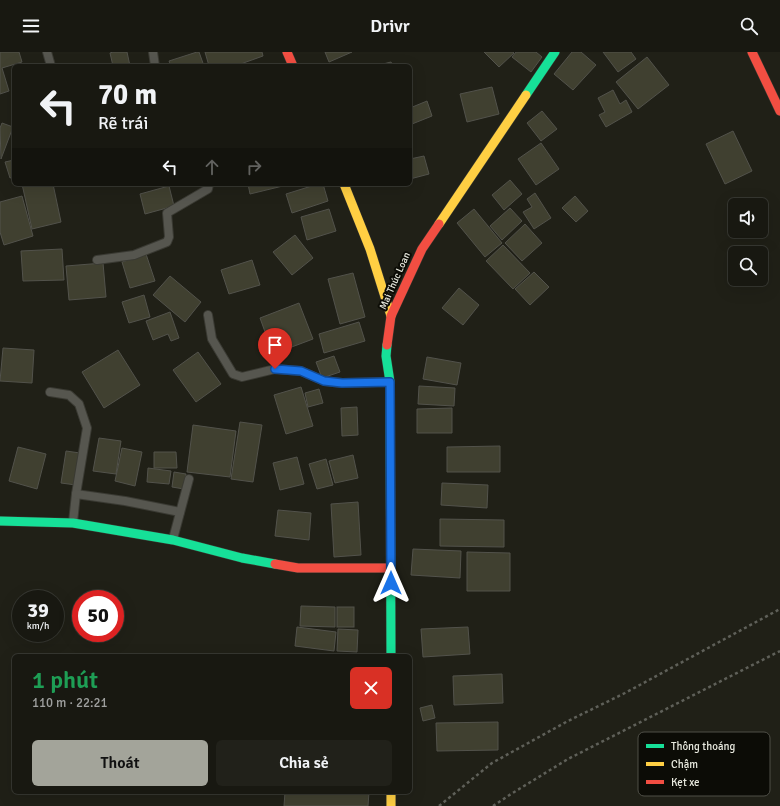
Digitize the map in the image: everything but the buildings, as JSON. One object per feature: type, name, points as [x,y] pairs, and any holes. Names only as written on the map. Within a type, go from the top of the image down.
[{"type":"main road","points":[[287,52],[292,64]]},
{"type":"main road","name":"Mai Thúc Loan","points":[[391,654],[390,382],[386,356],[391,316],[422,249],[554,52]]},
{"type":"main road","points":[[752,52],[780,111]]},
{"type":"main road","points":[[345,186],[373,255],[391,316]]},
{"type":"main road","points":[[0,521],[73,523],[173,540],[242,558],[298,568],[391,568]]},
{"type":"main road","points":[[390,806],[391,794]]},
{"type":"lane","points":[[47,52],[50,64]]},
{"type":"lane","points":[[153,52],[155,64]]},
{"type":"lane","points":[[97,260],[134,255],[167,242],[169,237],[167,213],[208,189],[209,186]]},
{"type":"lane","points":[[208,315],[212,339],[233,374],[242,377],[275,369],[301,371],[324,381],[342,383],[390,382]]},
{"type":"lane","points":[[50,392],[69,395],[79,404],[88,428],[76,494],[73,523]]},
{"type":"lane","points":[[173,540],[189,479]]},
{"type":"lane","points":[[76,494],[125,501],[180,512]]},
{"type":"path","points":[[438,806],[492,763],[568,721],[625,693],[780,609]]},
{"type":"path","points":[[493,806],[568,758],[780,652]]},
{"type":"traffic: fast","points":[[526,95],[555,52]]},
{"type":"traffic: fast","points":[[387,345],[386,356],[390,382],[391,654]]},
{"type":"traffic: fast","points":[[0,521],[73,523],[173,540],[242,558],[275,564]]},
{"type":"traffic: slow","points":[[439,224],[526,95]]},
{"type":"traffic: slow","points":[[345,186],[370,249],[391,316]]},
{"type":"traffic: slow","points":[[391,794],[391,806]]},
{"type":"traffic: jam","points":[[287,52],[292,64]]},
{"type":"traffic: jam","points":[[752,52],[780,111]]},
{"type":"traffic: jam","points":[[387,345],[391,316],[422,249],[439,224]]},
{"type":"traffic: jam","points":[[275,564],[298,568],[391,568]]},
{"type":"route","points":[[275,369],[301,371],[324,381],[342,383],[390,382],[391,583]]}]
